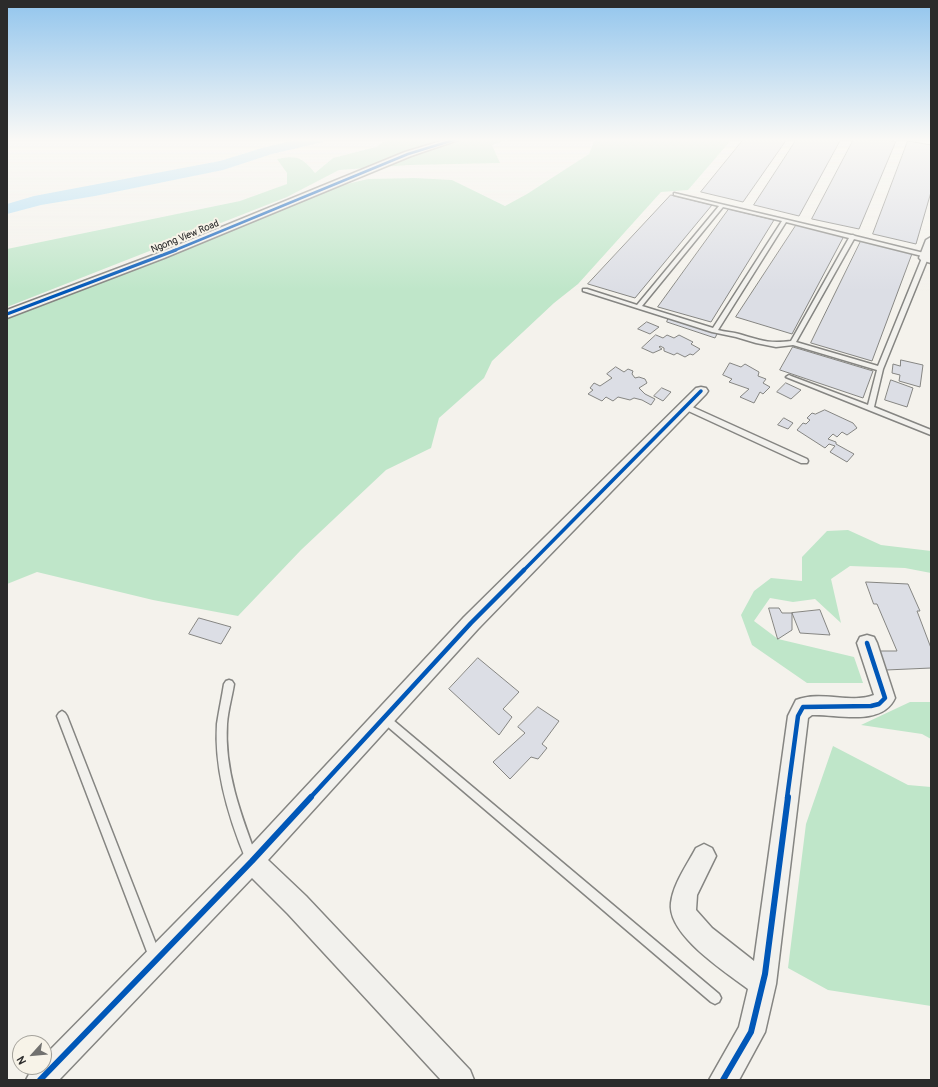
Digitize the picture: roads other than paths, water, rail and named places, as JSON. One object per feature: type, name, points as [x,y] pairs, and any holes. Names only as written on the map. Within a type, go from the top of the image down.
[{"type":"street","name":"Ngong View Road","points":[[7,314],[160,256],[321,190]]},
{"type":"street","points":[[927,258],[931,240]]},
{"type":"street","points":[[40,1080],[252,861],[476,617],[701,391]]},
{"type":"street","points":[[723,1080],[751,1032],[763,984],[798,716],[803,707],[815,704],[868,706],[879,704],[885,698],[867,643]]},
{"type":"street","points":[[704,856],[687,891],[682,906],[684,917],[700,934],[763,984]]},
{"type":"street","points":[[252,861],[297,906],[460,1080]]},
{"type":"lane","points":[[676,194],[853,236],[927,258],[880,369],[870,408]]},
{"type":"lane","points":[[639,306],[722,206]]},
{"type":"lane","points":[[714,331],[784,220]]},
{"type":"lane","points":[[793,343],[853,236]]},
{"type":"lane","points":[[585,290],[714,331],[776,345],[793,343],[880,369]]},
{"type":"lane","points":[[790,377],[931,433]]},
{"type":"lane","points":[[686,407],[804,461]]},
{"type":"lane","points":[[229,684],[222,729],[224,771],[236,816],[252,861]]},
{"type":"lane","points":[[62,716],[156,960]]},
{"type":"lane","points":[[384,717],[715,998]]},
{"type":"waterway","points":[[7,209],[40,200],[101,190]]}]
